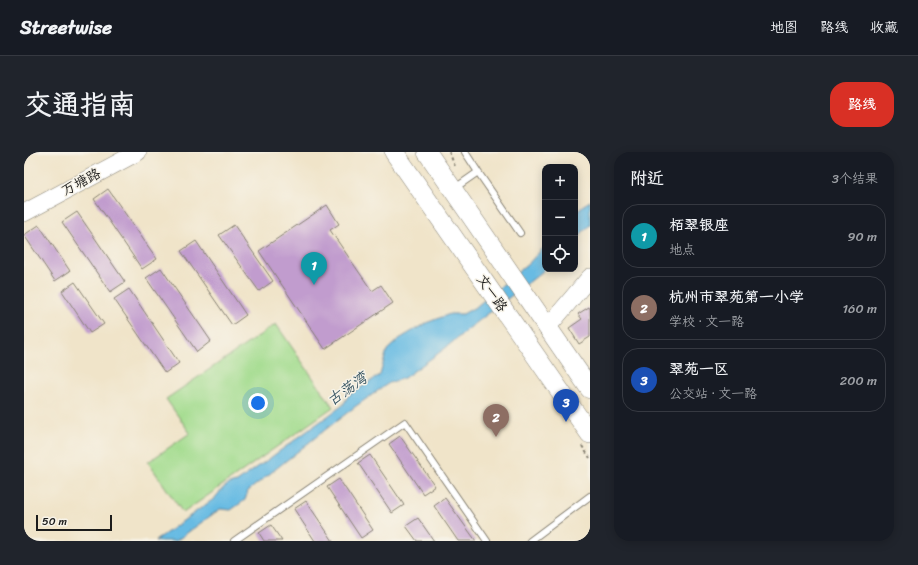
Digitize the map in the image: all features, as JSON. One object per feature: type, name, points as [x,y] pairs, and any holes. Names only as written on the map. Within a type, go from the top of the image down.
[{"type":"main road","name":"文一路","points":[[394,152],[590,434]]},
{"type":"main road","name":"文一路","points":[[427,152],[590,389]]},
{"type":"street","name":"万塘路","points":[[24,213],[138,152]]},
{"type":"street","points":[[547,328],[590,277]]},
{"type":"lane","points":[[465,152],[520,233]]},
{"type":"lane","points":[[453,190],[478,172]]},
{"type":"lane","points":[[234,541],[405,422],[487,541]]},
{"type":"lane","points":[[530,541],[590,496]]},
{"type":"green space","points":[[276,324],[333,407],[183,513],[148,462],[190,433],[166,399]]},
{"type":"water","points":[[590,201],[590,225],[578,237],[578,211]]},
{"type":"water","points":[[542,249],[542,272],[537,276],[443,350],[404,378],[389,383],[356,406],[248,491],[245,500],[231,510],[220,509],[176,541],[155,541],[215,498],[227,486],[237,482],[343,405],[348,396],[380,375],[387,350],[399,339],[426,323],[450,314],[463,314],[477,306],[528,264]]},
{"type":"building","points":[[108,189],[157,259],[142,269],[94,199]]},
{"type":"building","points":[[327,205],[339,224],[330,230],[372,291],[381,285],[393,303],[325,349],[259,251]]},
{"type":"building","points":[[77,212],[125,282],[110,292],[62,222]]},
{"type":"building","points":[[39,225],[70,271],[55,281],[24,235]]},
{"type":"building","points":[[234,225],[273,281],[259,291],[219,235]]},
{"type":"building","points":[[196,241],[246,315],[232,325],[181,251]]},
{"type":"building","points":[[161,268],[211,341],[197,352],[146,278]]},
{"type":"building","points":[[75,282],[104,324],[90,333],[62,291]]},
{"type":"building","points":[[129,289],[179,363],[165,373],[114,299]]},
{"type":"building","points":[[589,307],[590,337],[579,344],[569,328],[582,319],[578,314]]},
{"type":"building","points":[[400,436],[435,486],[423,494],[389,444]]},
{"type":"building","points":[[370,455],[404,505],[392,513],[358,463]]},
{"type":"building","points":[[339,479],[373,530],[361,538],[327,487]]},
{"type":"building","points":[[445,498],[476,541],[458,541],[434,506]]},
{"type":"building","points":[[306,501],[333,541],[315,541],[294,509]]},
{"type":"building","points":[[418,518],[434,541],[417,541],[406,526]]},
{"type":"building","points":[[271,525],[282,541],[264,541],[259,533]]},
{"type":"place","name":"栢翠银座","points":[[314,285]]},
{"type":"place","name":"翠苑一区","points":[[566,422]]},
{"type":"place","name":"杭州市翠苑第一小学","points":[[496,437]]},
{"type":"water label","name":"古荡湾","points":[[347,389]]}]
